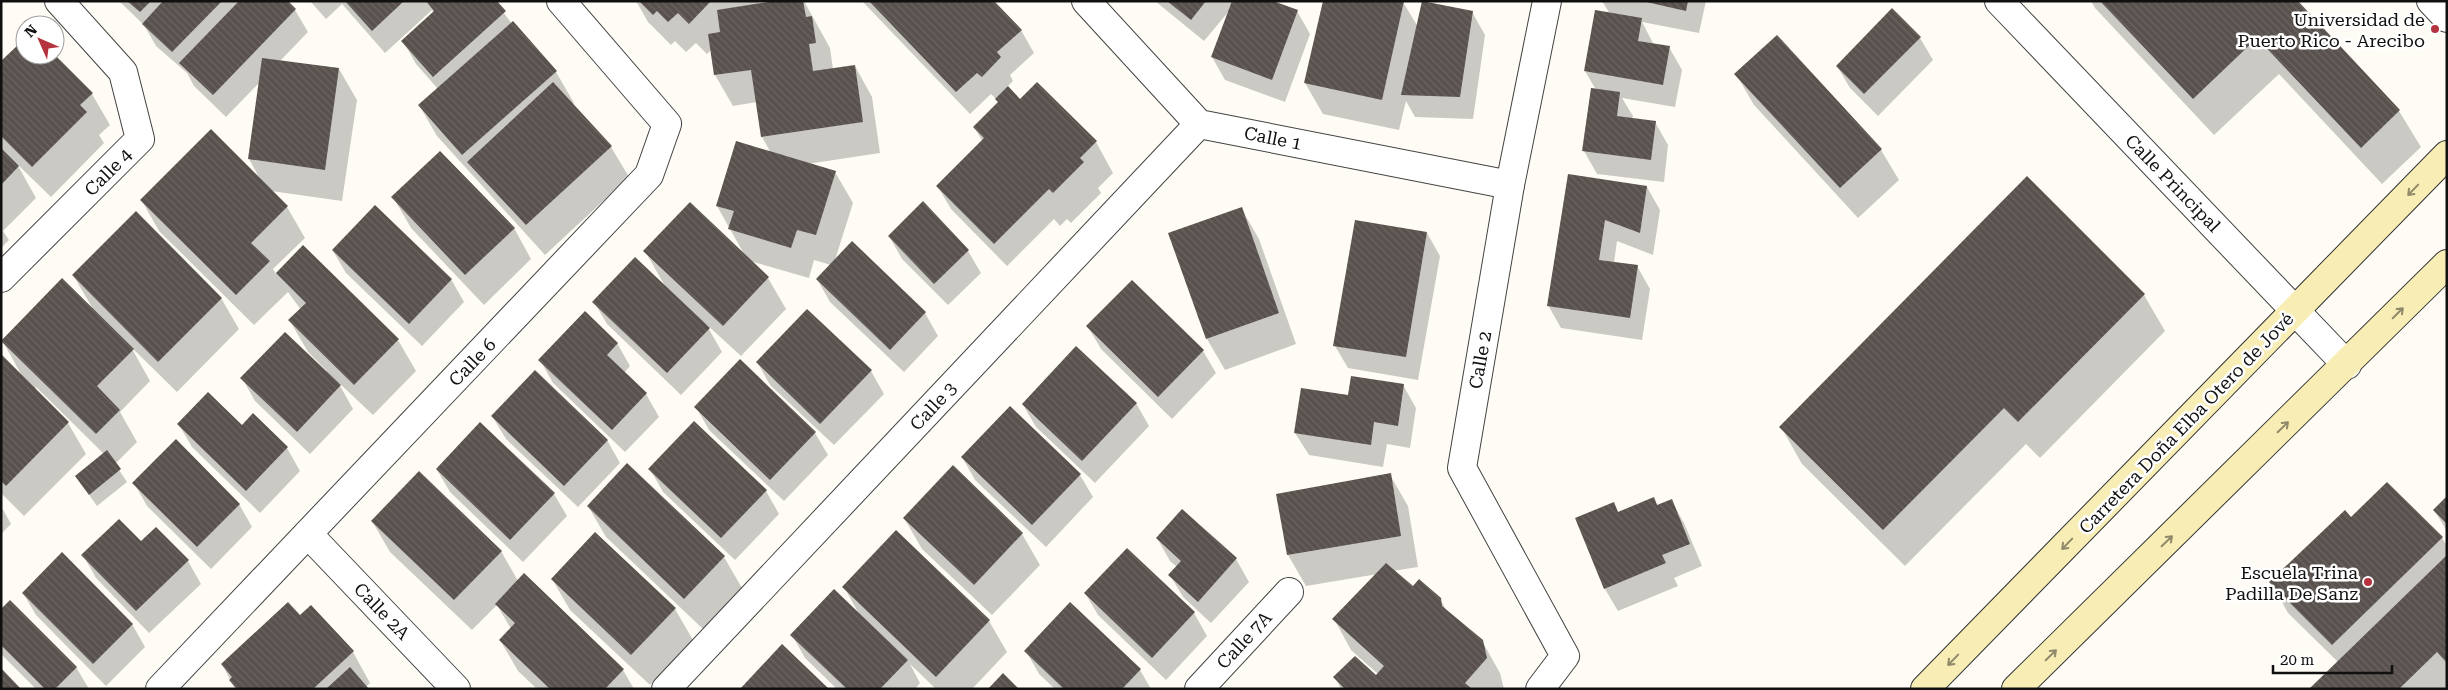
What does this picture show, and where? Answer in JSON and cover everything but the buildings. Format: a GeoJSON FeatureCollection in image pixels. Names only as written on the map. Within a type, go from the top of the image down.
{"type":"FeatureCollection","features":[{"type":"Feature","properties":{"kind":"street","name":"Calle 4"},"geometry":{"type":"LineString","coordinates":[[1,278],[140,139],[123,72],[59,1]]}},
{"type":"Feature","properties":{"kind":"street"},"geometry":{"type":"LineString","coordinates":[[1086,1],[1199,124]]}},
{"type":"Feature","properties":{"kind":"street","name":"Calle 2"},"geometry":{"type":"LineString","coordinates":[[1540,689],[1565,656],[1462,468],[1510,185],[1547,1]]}},
{"type":"Feature","properties":{"kind":"street","name":"Calle Principal"},"geometry":{"type":"LineString","coordinates":[[1999,1],[2347,364]]}},
{"type":"Feature","properties":{"kind":"street"},"geometry":{"type":"LineString","coordinates":[[2431,1],[2447,18]]}},
{"type":"Feature","properties":{"kind":"street","name":"Calle 6"},"geometry":{"type":"LineString","coordinates":[[160,689],[649,175],[667,124],[569,10]]}},
{"type":"Feature","properties":{"kind":"street","name":"Calle 1"},"geometry":{"type":"LineString","coordinates":[[1199,124],[1510,185]]}},
{"type":"Feature","properties":{"kind":"street","name":"Calle 3"},"geometry":{"type":"LineString","coordinates":[[666,689],[1199,124]]}},
{"type":"Feature","properties":{"kind":"street","name":"Carretera Doña Elba Otero de Jové"},"geometry":{"type":"LineString","coordinates":[[1925,689],[2447,155]]}},
{"type":"Feature","properties":{"kind":"street"},"geometry":{"type":"LineString","coordinates":[[2016,689],[2447,264]]}},
{"type":"Feature","properties":{"kind":"street","name":"Calle 2A"},"geometry":{"type":"LineString","coordinates":[[308,534],[456,689]]}},
{"type":"Feature","properties":{"kind":"street","name":"Calle 7A"},"geometry":{"type":"LineString","coordinates":[[1198,689],[1289,592]]}},
{"type":"Feature","properties":{"kind":"place","name":"Universidad de Puerto Rico - Arecibo"},"geometry":{"type":"Point","coordinates":[2435,29]}},
{"type":"Feature","properties":{"kind":"place","name":"Escuela Trina Padilla De Sanz"},"geometry":{"type":"Point","coordinates":[2368,582]}}]}
